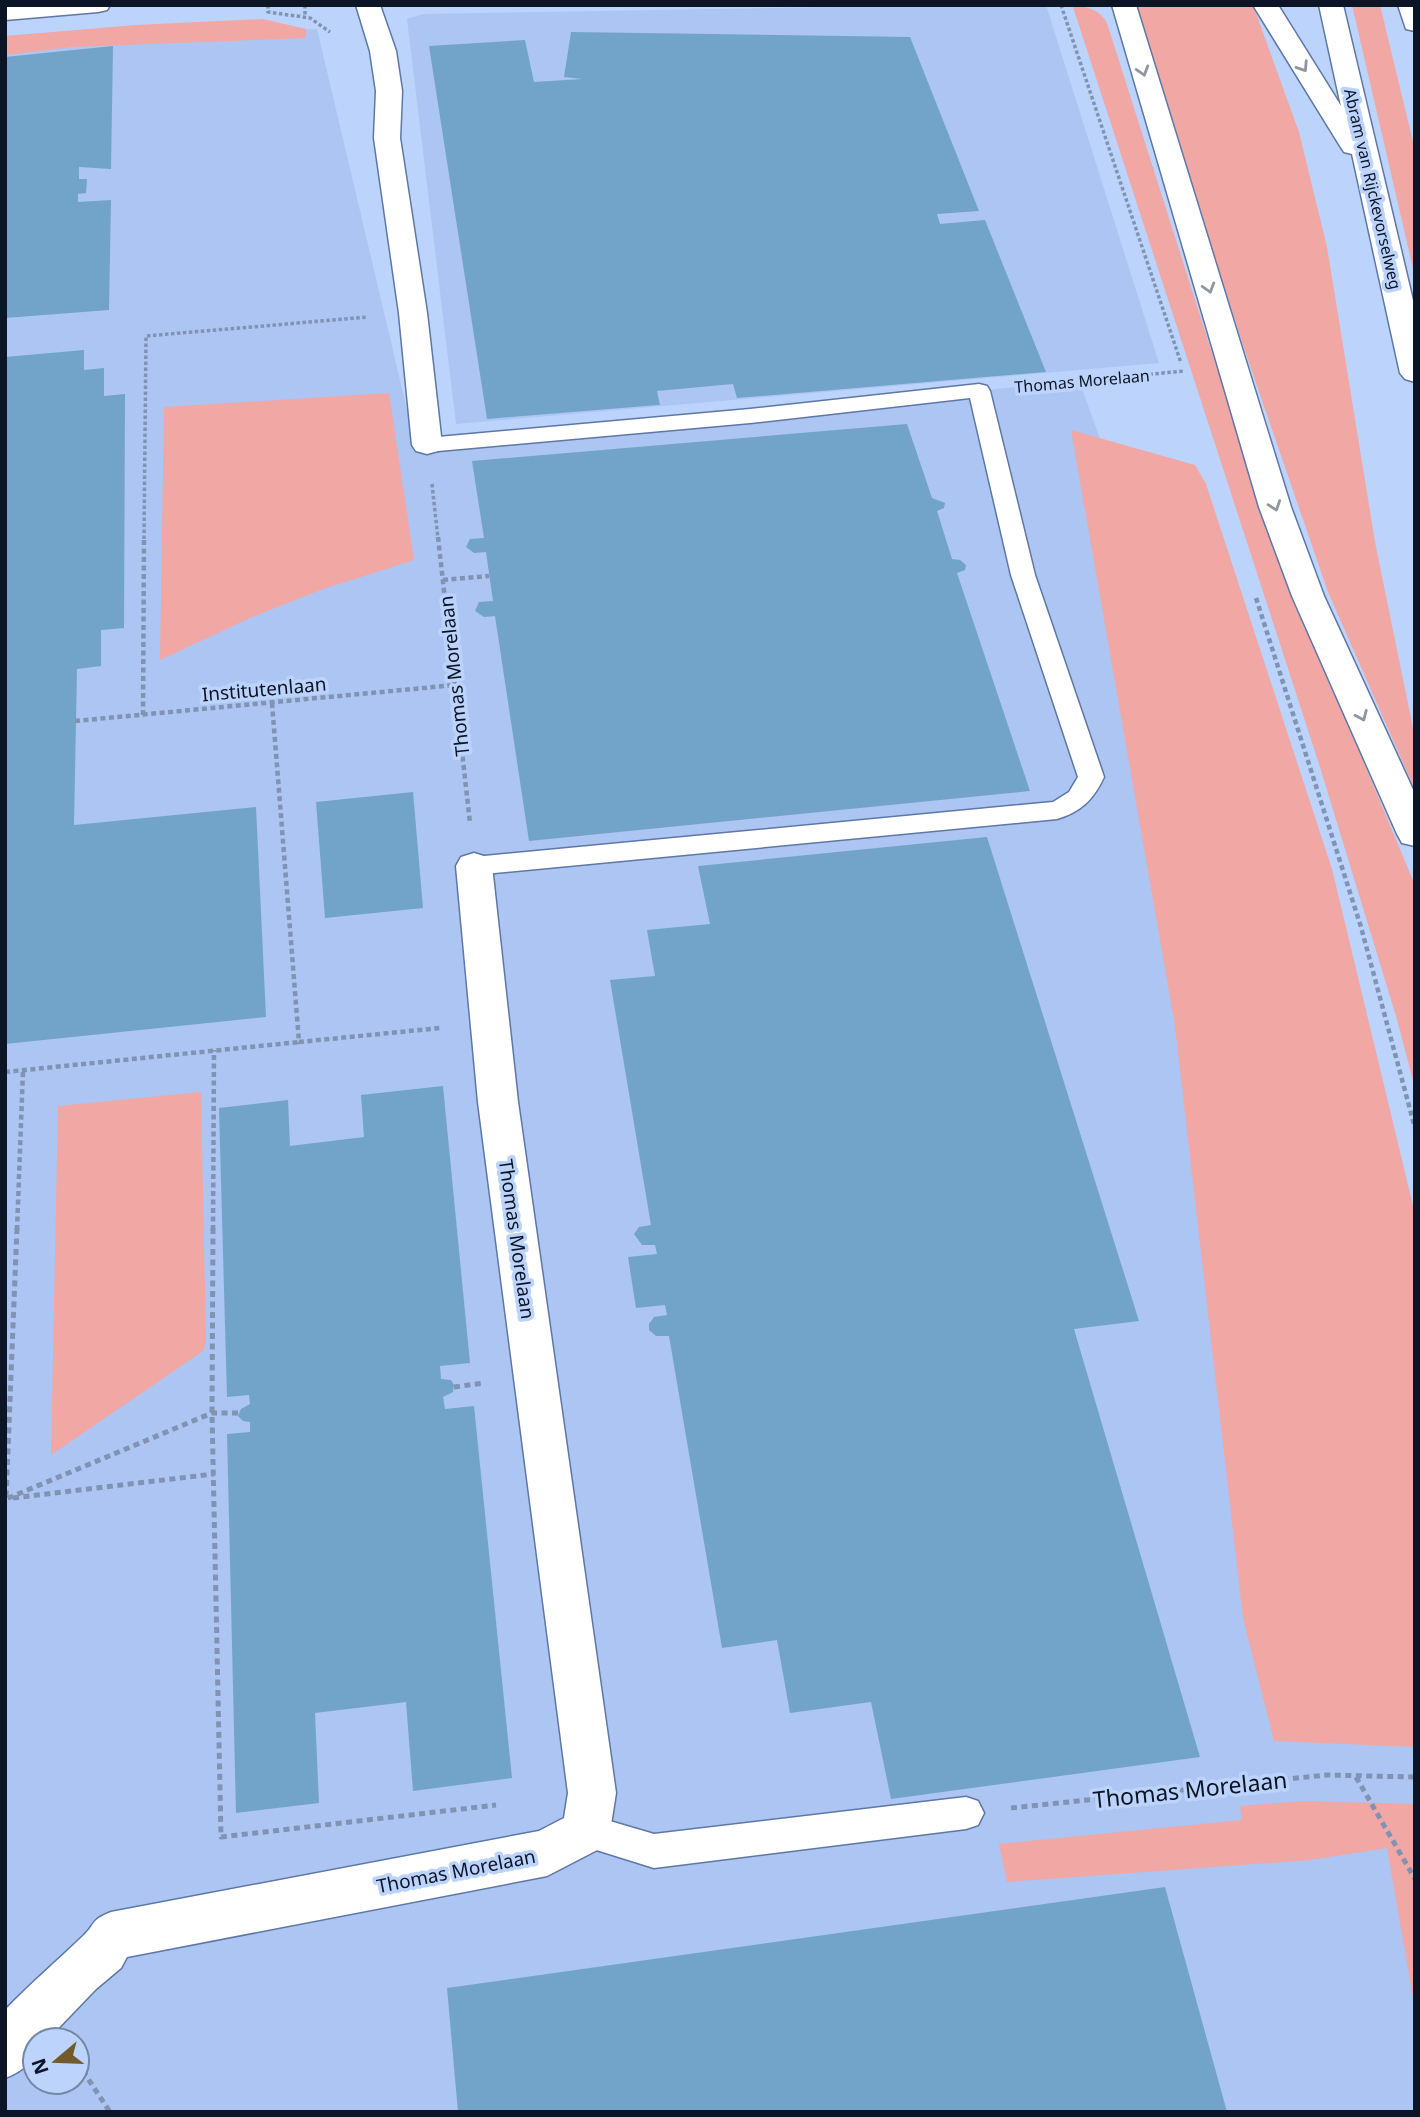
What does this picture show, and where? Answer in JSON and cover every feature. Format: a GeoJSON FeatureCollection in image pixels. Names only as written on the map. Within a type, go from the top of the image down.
{"type":"FeatureCollection","features":[{"type":"Feature","properties":{"kind":"main road"},"geometry":{"type":"LineString","coordinates":[[5,13],[98,5]]}},
{"type":"Feature","properties":{"kind":"main road"},"geometry":{"type":"LineString","coordinates":[[368,5],[383,51],[388,91],[387,138],[413,313],[427,445]]}},
{"type":"Feature","properties":{"kind":"main road"},"geometry":{"type":"LineString","coordinates":[[1124,5],[1275,507],[1308,596],[1415,834]]}},
{"type":"Feature","properties":{"kind":"main road"},"geometry":{"type":"LineString","coordinates":[[1265,5],[1369,170]]}},
{"type":"Feature","properties":{"kind":"main road","name":"Abram van Rijckevorselweg"},"geometry":{"type":"LineString","coordinates":[[1331,5],[1415,373]]}},
{"type":"Feature","properties":{"kind":"main road"},"geometry":{"type":"LineString","coordinates":[[1410,5],[1415,24]]}},
{"type":"Feature","properties":{"kind":"main road","name":"Thomas Morelaan"},"geometry":{"type":"LineString","coordinates":[[5,2053],[18,2033],[78,1972],[103,1951],[111,1936],[547,1853],[586,1831],[592,1793],[500,1115],[474,866]]}},
{"type":"Feature","properties":{"kind":"lane"},"geometry":{"type":"LineString","coordinates":[[427,445],[629,437],[979,391],[1023,575],[1091,777],[1085,791],[1072,804],[1057,810],[715,833],[474,866]]}},
{"type":"Feature","properties":{"kind":"lane"},"geometry":{"type":"LineString","coordinates":[[586,1831],[654,1851],[966,1813]]}},
{"type":"Feature","properties":{"kind":"path"},"geometry":{"type":"LineString","coordinates":[[268,5],[268,12],[305,15],[305,5]]}},
{"type":"Feature","properties":{"kind":"path"},"geometry":{"type":"LineString","coordinates":[[143,715],[146,336],[413,313]]}},
{"type":"Feature","properties":{"kind":"path","name":"Thomas Morelaan"},"geometry":{"type":"LineString","coordinates":[[979,391],[1184,372]]}},
{"type":"Feature","properties":{"kind":"path","name":"Thomas Morelaan"},"geometry":{"type":"LineString","coordinates":[[427,445],[474,866]]}},
{"type":"Feature","properties":{"kind":"path"},"geometry":{"type":"LineString","coordinates":[[443,580],[489,576]]}},
{"type":"Feature","properties":{"kind":"path","name":"Institutenlaan"},"geometry":{"type":"LineString","coordinates":[[75,721],[455,685]]}},
{"type":"Feature","properties":{"kind":"path"},"geometry":{"type":"LineString","coordinates":[[272,702],[299,1042]]}},
{"type":"Feature","properties":{"kind":"path"},"geometry":{"type":"LineString","coordinates":[[5,1072],[490,1023]]}},
{"type":"Feature","properties":{"kind":"path"},"geometry":{"type":"LineString","coordinates":[[214,1051],[212,1413],[221,1837],[509,1803]]}},
{"type":"Feature","properties":{"kind":"path"},"geometry":{"type":"LineString","coordinates":[[6,1499],[23,1070]]}},
{"type":"Feature","properties":{"kind":"path"},"geometry":{"type":"LineString","coordinates":[[6,1499],[212,1413],[239,1413]]}},
{"type":"Feature","properties":{"kind":"path"},"geometry":{"type":"LineString","coordinates":[[6,1499],[214,1474]]}},
{"type":"Feature","properties":{"kind":"path","name":"Thomas Morelaan"},"geometry":{"type":"LineString","coordinates":[[966,1813],[1326,1775],[1415,1777]]}},
{"type":"Feature","properties":{"kind":"path"},"geometry":{"type":"LineString","coordinates":[[1356,1776],[1415,1879]]}},
{"type":"Feature","properties":{"kind":"path"},"geometry":{"type":"LineString","coordinates":[[91,2083],[110,2112]]}},
{"type":"Feature","properties":{"kind":"shaded area"},"geometry":{"type":"Polygon","coordinates":[[[1046,5],[1159,363],[456,424],[407,19],[423,14],[1046,5]]]}},
{"type":"Feature","properties":{"kind":"shaded area"},"geometry":{"type":"Polygon","coordinates":[[[1075,5],[1094,10],[1107,23],[1252,479],[1295,598],[1415,885],[1415,1088],[1396,1016],[1319,764],[1073,7],[1075,5]]]}},
{"type":"Feature","properties":{"kind":"shaded area"},"geometry":{"type":"Polygon","coordinates":[[[1133,5],[1253,5],[1299,132],[1327,247],[1375,542],[1415,738],[1415,790],[1328,592],[1245,351],[1133,5]]]}},
{"type":"Feature","properties":{"kind":"shaded area"},"geometry":{"type":"Polygon","coordinates":[[[1352,5],[1380,5],[1415,150],[1415,277],[1352,5]]]}},
{"type":"Feature","properties":{"kind":"shaded area"},"geometry":{"type":"Polygon","coordinates":[[[263,19],[306,29],[306,38],[72,47],[5,55],[5,36],[136,25],[263,19]]]}},
{"type":"Feature","properties":{"kind":"shaded area"},"geometry":{"type":"Polygon","coordinates":[[[317,29],[417,452],[1079,380],[1215,761],[1415,1719],[1415,2112],[5,2112],[5,46],[77,38],[317,29]]]}},
{"type":"Feature","properties":{"kind":"shaded area"},"geometry":{"type":"Polygon","coordinates":[[[389,393],[414,560],[323,589],[252,617],[160,660],[164,407],[389,393]]]}},
{"type":"Feature","properties":{"kind":"shaded area"},"geometry":{"type":"Polygon","coordinates":[[[1071,430],[1195,465],[1206,484],[1332,869],[1415,1214],[1415,1747],[1274,1741],[1243,1618],[1175,1026],[1071,430]]]}},
{"type":"Feature","properties":{"kind":"shaded area"},"geometry":{"type":"Polygon","coordinates":[[[201,1092],[206,1341],[203,1351],[51,1455],[58,1106],[201,1092]]]}},
{"type":"Feature","properties":{"kind":"shaded area"},"geometry":{"type":"Polygon","coordinates":[[[1303,1801],[1415,1804],[1415,2009],[1387,1848],[1310,1860],[1007,1882],[999,1844],[1242,1820],[1240,1806],[1303,1801]]]}},
{"type":"Feature","properties":{"kind":"building"},"geometry":{"type":"Polygon","coordinates":[[[571,32],[910,37],[979,211],[937,214],[940,224],[985,220],[1046,372],[737,398],[733,384],[657,391],[660,405],[487,419],[429,46],[525,40],[534,82],[582,79],[564,77],[571,32]]]}},
{"type":"Feature","properties":{"kind":"building"},"geometry":{"type":"Polygon","coordinates":[[[113,46],[111,169],[79,167],[79,179],[87,179],[86,193],[78,194],[78,202],[111,200],[109,310],[5,318],[5,57],[113,46]]]}},
{"type":"Feature","properties":{"kind":"building"},"geometry":{"type":"Polygon","coordinates":[[[84,350],[84,370],[104,368],[104,396],[125,394],[124,628],[101,630],[101,666],[77,669],[74,825],[256,807],[266,1017],[5,1044],[5,357],[84,350]]]}},
{"type":"Feature","properties":{"kind":"building"},"geometry":{"type":"Polygon","coordinates":[[[907,424],[932,498],[945,503],[944,508],[937,511],[952,559],[960,560],[966,565],[965,570],[957,573],[1030,791],[529,841],[495,616],[484,617],[475,611],[479,602],[493,601],[486,552],[474,553],[466,547],[470,539],[484,538],[472,461],[907,424]]]}},
{"type":"Feature","properties":{"kind":"building"},"geometry":{"type":"Polygon","coordinates":[[[413,792],[423,908],[325,918],[316,802],[413,792]]]}},
{"type":"Feature","properties":{"kind":"building"},"geometry":{"type":"Polygon","coordinates":[[[987,837],[1139,1321],[1074,1329],[1200,1757],[891,1799],[871,1702],[790,1713],[777,1640],[722,1648],[669,1336],[656,1336],[649,1330],[649,1324],[654,1317],[667,1315],[665,1305],[636,1308],[628,1257],[657,1254],[655,1245],[642,1245],[634,1234],[639,1227],[651,1225],[610,980],[655,976],[647,930],[710,924],[698,866],[987,837]]]}},
{"type":"Feature","properties":{"kind":"building"},"geometry":{"type":"Polygon","coordinates":[[[443,1086],[470,1363],[440,1366],[441,1379],[451,1380],[454,1385],[453,1392],[443,1397],[445,1409],[474,1406],[512,1778],[413,1791],[406,1702],[315,1713],[319,1803],[236,1813],[227,1434],[250,1432],[250,1422],[243,1421],[238,1416],[241,1409],[250,1404],[249,1395],[227,1397],[219,1108],[288,1100],[290,1146],[364,1137],[361,1095],[443,1086]]]}},
{"type":"Feature","properties":{"kind":"building"},"geometry":{"type":"Polygon","coordinates":[[[1165,1887],[1227,2112],[458,2112],[447,1988],[1165,1887]]]}}]}
